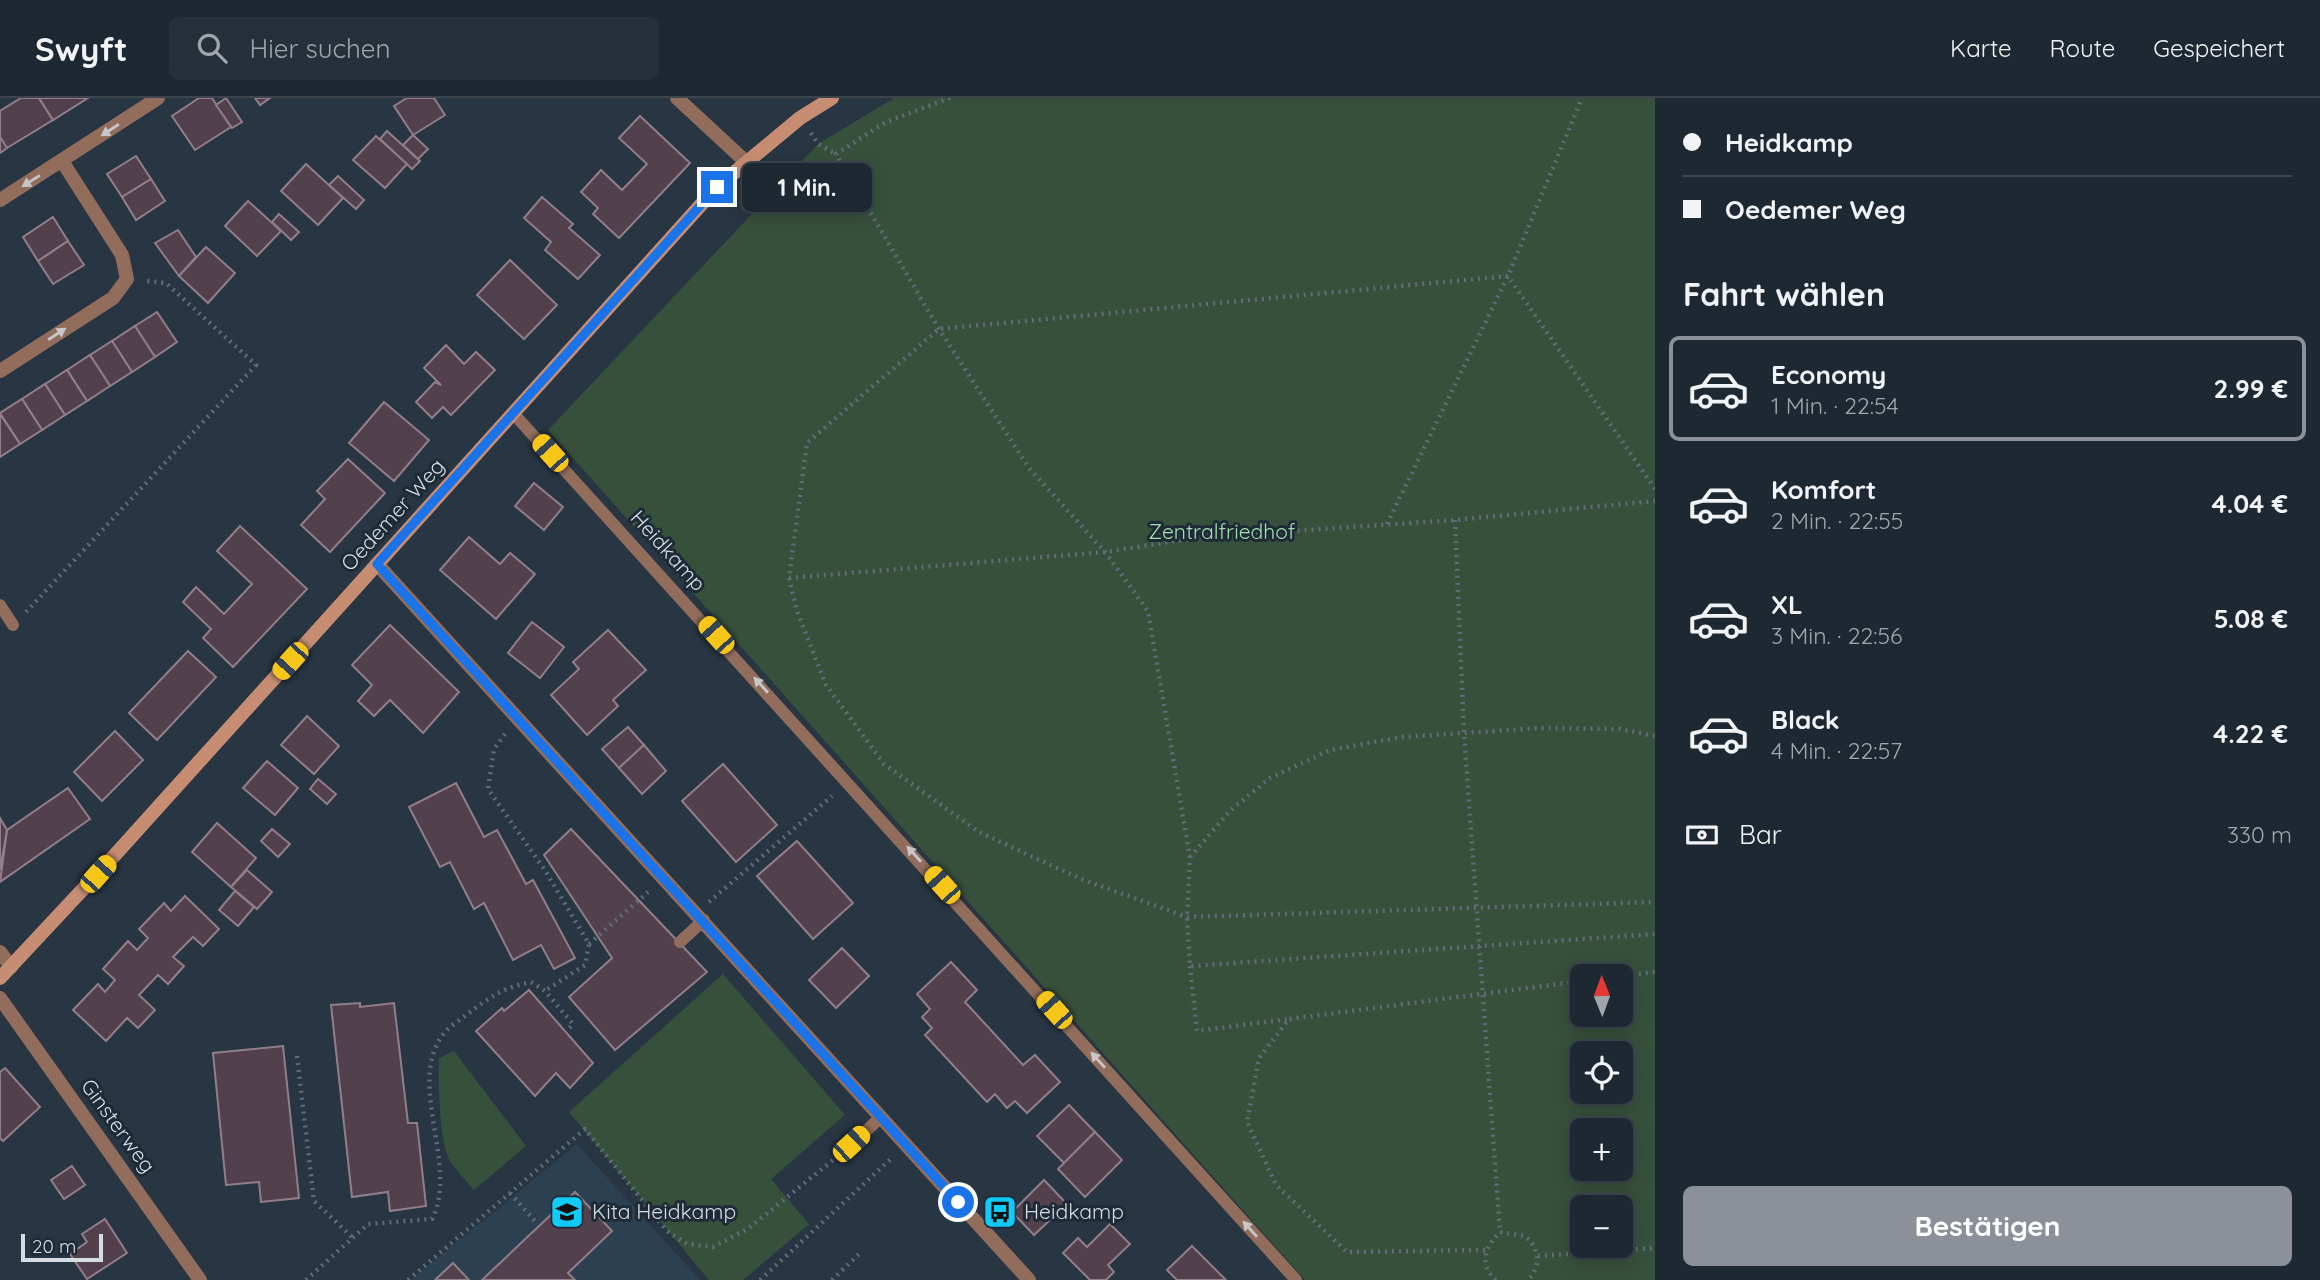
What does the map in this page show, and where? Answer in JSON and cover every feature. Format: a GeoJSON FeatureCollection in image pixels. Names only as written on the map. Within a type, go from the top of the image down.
{"type":"FeatureCollection","features":[{"type":"Feature","properties":{"kind":"street"},"geometry":{"type":"LineString","coordinates":[[0,200],[158,98]]}},
{"type":"Feature","properties":{"kind":"street"},"geometry":{"type":"LineString","coordinates":[[677,98],[745,162]]}},
{"type":"Feature","properties":{"kind":"street","name":"Oedemer Weg"},"geometry":{"type":"LineString","coordinates":[[0,978],[717,187],[800,118],[832,98]]}},
{"type":"Feature","properties":{"kind":"street"},"geometry":{"type":"LineString","coordinates":[[0,371],[113,298],[127,279],[122,256],[62,161]]}},
{"type":"Feature","properties":{"kind":"street"},"geometry":{"type":"LineString","coordinates":[[377,564],[665,877],[1029,1280]]}},
{"type":"Feature","properties":{"kind":"street"},"geometry":{"type":"LineString","coordinates":[[0,952],[11,967]]}},
{"type":"Feature","properties":{"kind":"street","name":"Ginsterweg"},"geometry":{"type":"LineString","coordinates":[[0,998],[200,1280]]}},
{"type":"Feature","properties":{"kind":"lane","name":"Heidkamp"},"geometry":{"type":"LineString","coordinates":[[513,413],[1296,1280]]}},
{"type":"Feature","properties":{"kind":"lane"},"geometry":{"type":"LineString","coordinates":[[0,604],[13,625]]}},
{"type":"Feature","properties":{"kind":"lane"},"geometry":{"type":"LineString","coordinates":[[680,942],[700,916]]}},
{"type":"Feature","properties":{"kind":"lane"},"geometry":{"type":"LineString","coordinates":[[851,1144],[881,1117]]}},
{"type":"Feature","properties":{"kind":"path"},"geometry":{"type":"LineString","coordinates":[[836,154],[886,122],[950,98]]}},
{"type":"Feature","properties":{"kind":"path"},"geometry":{"type":"LineString","coordinates":[[1387,524],[1508,276],[1582,98]]}},
{"type":"Feature","properties":{"kind":"path"},"geometry":{"type":"LineString","coordinates":[[800,118],[818,144],[836,154],[939,329],[1029,468],[1105,552],[1147,611],[1189,858],[1187,917],[1197,1031],[1570,983]]}},
{"type":"Feature","properties":{"kind":"path"},"geometry":{"type":"LineString","coordinates":[[1508,276],[939,329],[807,443],[789,578],[797,611],[826,685],[884,764],[979,832],[1081,879],[1187,917],[1655,902]]}},
{"type":"Feature","properties":{"kind":"path"},"geometry":{"type":"LineString","coordinates":[[1508,276],[1655,489]]}},
{"type":"Feature","properties":{"kind":"path"},"geometry":{"type":"LineString","coordinates":[[13,625],[256,365],[166,283],[127,279]]}},
{"type":"Feature","properties":{"kind":"path"},"geometry":{"type":"LineString","coordinates":[[789,578],[1105,552],[1202,537],[1455,520],[1655,501]]}},
{"type":"Feature","properties":{"kind":"path"},"geometry":{"type":"LineString","coordinates":[[1455,520],[1464,733],[1500,1232],[1485,1250],[1485,1263],[1496,1280]]}},
{"type":"Feature","properties":{"kind":"path"},"geometry":{"type":"LineString","coordinates":[[518,717],[494,749],[488,789],[546,872],[589,944]]}},
{"type":"Feature","properties":{"kind":"path"},"geometry":{"type":"LineString","coordinates":[[1189,858],[1230,811],[1270,778],[1330,750],[1402,737],[1541,728],[1620,729],[1655,736]]}},
{"type":"Feature","properties":{"kind":"path"},"geometry":{"type":"LineString","coordinates":[[700,916],[849,782]]}},
{"type":"Feature","properties":{"kind":"path"},"geometry":{"type":"LineString","coordinates":[[545,991],[585,965],[589,944],[665,877]]}},
{"type":"Feature","properties":{"kind":"path"},"geometry":{"type":"LineString","coordinates":[[1190,966],[1655,934]]}},
{"type":"Feature","properties":{"kind":"path"},"geometry":{"type":"LineString","coordinates":[[1633,974],[1655,972]]}},
{"type":"Feature","properties":{"kind":"path"},"geometry":{"type":"LineString","coordinates":[[306,1280],[368,1224],[432,1219],[439,1207],[436,1127],[429,1082],[433,1053],[445,1032],[502,988],[531,982],[545,991],[573,1024],[566,1032]]}},
{"type":"Feature","properties":{"kind":"path"},"geometry":{"type":"LineString","coordinates":[[1289,1019],[1259,1058],[1247,1122],[1276,1185],[1348,1252],[1485,1250]]}},
{"type":"Feature","properties":{"kind":"path"},"geometry":{"type":"LineString","coordinates":[[297,1056],[314,1201],[353,1238]]}},
{"type":"Feature","properties":{"kind":"path"},"geometry":{"type":"LineString","coordinates":[[408,1280],[585,1129],[667,1231],[687,1244],[713,1247],[734,1238],[767,1215],[851,1144]]}},
{"type":"Feature","properties":{"kind":"path"},"geometry":{"type":"LineString","coordinates":[[760,1280],[906,1145]]}},
{"type":"Feature","properties":{"kind":"path"},"geometry":{"type":"LineString","coordinates":[[510,1193],[535,1221]]}},
{"type":"Feature","properties":{"kind":"path"},"geometry":{"type":"LineString","coordinates":[[1500,1232],[1525,1236],[1538,1256],[1537,1265],[1528,1280]]}},
{"type":"Feature","properties":{"kind":"path"},"geometry":{"type":"LineString","coordinates":[[1538,1256],[1655,1248]]}},
{"type":"Feature","properties":{"kind":"path"},"geometry":{"type":"LineString","coordinates":[[832,1280],[859,1254]]}},
{"type":"Feature","properties":{"kind":"shaded area","name":"Kita Heidkamp"},"geometry":{"type":"Polygon","coordinates":[[[577,1144],[700,1280],[411,1280],[577,1144]]]}},
{"type":"Feature","properties":{"kind":"green space","name":"Zentralfriedhof"},"geometry":{"type":"Polygon","coordinates":[[[894,98],[1655,98],[1655,1280],[1305,1280],[548,430],[818,144],[894,98]]]}},
{"type":"Feature","properties":{"kind":"green space"},"geometry":{"type":"Polygon","coordinates":[[[723,974],[845,1115],[771,1179],[809,1224],[743,1280],[709,1280],[569,1112],[723,974]]]}},
{"type":"Feature","properties":{"kind":"green space"},"geometry":{"type":"Polygon","coordinates":[[[454,1051],[526,1146],[474,1190],[450,1161],[441,1126],[439,1058],[454,1051]]]}},
{"type":"Feature","properties":{"kind":"building"},"geometry":{"type":"Polygon","coordinates":[[[21,98],[39,98],[53,120],[7,148],[0,137],[0,111],[21,98]]]}},
{"type":"Feature","properties":{"kind":"building"},"geometry":{"type":"Polygon","coordinates":[[[39,98],[88,98],[53,120],[39,98]]]}},
{"type":"Feature","properties":{"kind":"building"},"geometry":{"type":"Polygon","coordinates":[[[199,98],[212,98],[231,127],[195,150],[172,116],[199,98]]]}},
{"type":"Feature","properties":{"kind":"building"},"geometry":{"type":"Polygon","coordinates":[[[226,98],[242,122],[232,128],[216,105],[226,98]]]}},
{"type":"Feature","properties":{"kind":"building"},"geometry":{"type":"Polygon","coordinates":[[[255,98],[270,98],[260,105],[255,98]]]}},
{"type":"Feature","properties":{"kind":"building"},"geometry":{"type":"Polygon","coordinates":[[[407,98],[434,98],[445,115],[413,135],[394,106],[407,98]]]}},
{"type":"Feature","properties":{"kind":"building"},"geometry":{"type":"Polygon","coordinates":[[[640,116],[690,163],[619,238],[593,214],[598,208],[581,192],[601,170],[622,190],[647,164],[619,138],[640,116]]]}},
{"type":"Feature","properties":{"kind":"building"},"geometry":{"type":"Polygon","coordinates":[[[387,131],[420,161],[412,169],[380,139],[387,131]]]}},
{"type":"Feature","properties":{"kind":"building"},"geometry":{"type":"Polygon","coordinates":[[[413,135],[428,149],[418,159],[403,145],[413,135]]]}},
{"type":"Feature","properties":{"kind":"building"},"geometry":{"type":"Polygon","coordinates":[[[376,136],[407,164],[385,188],[353,160],[376,136]]]}},
{"type":"Feature","properties":{"kind":"building"},"geometry":{"type":"Polygon","coordinates":[[[0,137],[7,148],[0,153],[0,137]]]}},
{"type":"Feature","properties":{"kind":"building"},"geometry":{"type":"Polygon","coordinates":[[[136,156],[151,179],[122,197],[107,174],[136,156]]]}},
{"type":"Feature","properties":{"kind":"building"},"geometry":{"type":"Polygon","coordinates":[[[306,164],[343,198],[318,225],[281,191],[306,164]]]}},
{"type":"Feature","properties":{"kind":"building"},"geometry":{"type":"Polygon","coordinates":[[[338,176],[364,200],[356,209],[329,185],[338,176]]]}},
{"type":"Feature","properties":{"kind":"building"},"geometry":{"type":"Polygon","coordinates":[[[151,179],[165,201],[136,220],[122,197],[151,179]]]}},
{"type":"Feature","properties":{"kind":"building"},"geometry":{"type":"Polygon","coordinates":[[[542,197],[573,224],[569,228],[600,255],[578,279],[545,250],[551,242],[524,218],[542,197]]]}},
{"type":"Feature","properties":{"kind":"building"},"geometry":{"type":"Polygon","coordinates":[[[248,201],[281,231],[257,256],[225,226],[248,201]]]}},
{"type":"Feature","properties":{"kind":"building"},"geometry":{"type":"Polygon","coordinates":[[[279,214],[299,232],[291,240],[272,222],[279,214]]]}},
{"type":"Feature","properties":{"kind":"building"},"geometry":{"type":"Polygon","coordinates":[[[53,217],[68,241],[38,261],[23,237],[53,217]]]}},
{"type":"Feature","properties":{"kind":"building"},"geometry":{"type":"Polygon","coordinates":[[[178,230],[196,257],[179,276],[155,243],[178,230]]]}},
{"type":"Feature","properties":{"kind":"building"},"geometry":{"type":"Polygon","coordinates":[[[68,241],[84,265],[53,284],[38,261],[68,241]]]}},
{"type":"Feature","properties":{"kind":"building"},"geometry":{"type":"Polygon","coordinates":[[[206,247],[235,273],[208,303],[179,276],[206,247]]]}},
{"type":"Feature","properties":{"kind":"building"},"geometry":{"type":"Polygon","coordinates":[[[510,260],[557,305],[524,339],[477,295],[510,260]]]}},
{"type":"Feature","properties":{"kind":"building"},"geometry":{"type":"Polygon","coordinates":[[[157,312],[177,342],[155,357],[135,326],[157,312]]]}},
{"type":"Feature","properties":{"kind":"building"},"geometry":{"type":"Polygon","coordinates":[[[135,326],[155,357],[132,372],[112,341],[135,326]]]}},
{"type":"Feature","properties":{"kind":"building"},"geometry":{"type":"Polygon","coordinates":[[[112,341],[132,372],[110,386],[90,355],[112,341]]]}},
{"type":"Feature","properties":{"kind":"building"},"geometry":{"type":"Polygon","coordinates":[[[446,345],[464,364],[476,352],[495,370],[451,415],[443,407],[432,418],[416,402],[435,382],[441,385],[424,368],[446,345]]]}},
{"type":"Feature","properties":{"kind":"building"},"geometry":{"type":"Polygon","coordinates":[[[90,355],[110,386],[87,401],[67,370],[90,355]]]}},
{"type":"Feature","properties":{"kind":"building"},"geometry":{"type":"Polygon","coordinates":[[[67,370],[87,401],[65,415],[45,384],[67,370]]]}},
{"type":"Feature","properties":{"kind":"building"},"geometry":{"type":"Polygon","coordinates":[[[45,384],[65,415],[42,430],[22,399],[45,384]]]}},
{"type":"Feature","properties":{"kind":"building"},"geometry":{"type":"Polygon","coordinates":[[[22,399],[42,430],[20,444],[0,413],[22,399]]]}},
{"type":"Feature","properties":{"kind":"building"},"geometry":{"type":"Polygon","coordinates":[[[384,402],[429,440],[394,481],[349,443],[384,402]]]}},
{"type":"Feature","properties":{"kind":"building"},"geometry":{"type":"Polygon","coordinates":[[[0,414],[20,444],[0,457],[0,414]]]}},
{"type":"Feature","properties":{"kind":"building"},"geometry":{"type":"Polygon","coordinates":[[[348,459],[385,493],[330,552],[301,525],[325,499],[317,491],[348,459]]]}},
{"type":"Feature","properties":{"kind":"building"},"geometry":{"type":"Polygon","coordinates":[[[534,483],[563,507],[544,530],[515,506],[534,483]]]}},
{"type":"Feature","properties":{"kind":"building"},"geometry":{"type":"Polygon","coordinates":[[[240,526],[307,589],[233,667],[203,638],[211,629],[183,602],[196,587],[224,614],[252,584],[217,551],[240,526]]]}},
{"type":"Feature","properties":{"kind":"building"},"geometry":{"type":"Polygon","coordinates":[[[469,537],[500,564],[510,553],[535,574],[496,619],[440,570],[469,537]]]}},
{"type":"Feature","properties":{"kind":"building"},"geometry":{"type":"Polygon","coordinates":[[[532,622],[564,647],[540,678],[508,653],[532,622]]]}},
{"type":"Feature","properties":{"kind":"building"},"geometry":{"type":"Polygon","coordinates":[[[390,625],[459,692],[423,733],[390,700],[374,716],[358,701],[372,685],[352,665],[390,625]]]}},
{"type":"Feature","properties":{"kind":"building"},"geometry":{"type":"Polygon","coordinates":[[[608,630],[646,670],[613,700],[618,706],[587,735],[551,695],[579,669],[573,662],[608,630]]]}},
{"type":"Feature","properties":{"kind":"building"},"geometry":{"type":"Polygon","coordinates":[[[188,651],[216,677],[157,740],[129,713],[188,651]]]}},
{"type":"Feature","properties":{"kind":"building"},"geometry":{"type":"Polygon","coordinates":[[[307,716],[339,746],[314,774],[281,745],[307,716]]]}},
{"type":"Feature","properties":{"kind":"building"},"geometry":{"type":"Polygon","coordinates":[[[628,727],[644,745],[619,768],[602,749],[628,727]]]}},
{"type":"Feature","properties":{"kind":"building"},"geometry":{"type":"Polygon","coordinates":[[[115,731],[143,760],[102,801],[74,772],[115,731]]]}},
{"type":"Feature","properties":{"kind":"building"},"geometry":{"type":"Polygon","coordinates":[[[644,745],[666,771],[642,794],[619,768],[644,745]]]}},
{"type":"Feature","properties":{"kind":"building"},"geometry":{"type":"Polygon","coordinates":[[[267,761],[298,788],[275,815],[243,788],[267,761]]]}},
{"type":"Feature","properties":{"kind":"building"},"geometry":{"type":"Polygon","coordinates":[[[723,764],[777,825],[736,862],[682,801],[723,764]]]}},
{"type":"Feature","properties":{"kind":"building"},"geometry":{"type":"Polygon","coordinates":[[[318,779],[336,794],[327,804],[310,789],[318,779]]]}},
{"type":"Feature","properties":{"kind":"building"},"geometry":{"type":"Polygon","coordinates":[[[456,783],[484,837],[497,830],[526,884],[533,880],[575,958],[554,969],[541,945],[513,960],[484,903],[474,909],[450,862],[440,867],[409,807],[456,783]]]}},
{"type":"Feature","properties":{"kind":"building"},"geometry":{"type":"Polygon","coordinates":[[[68,788],[90,819],[0,882],[7,830],[68,788]]]}},
{"type":"Feature","properties":{"kind":"building"},"geometry":{"type":"Polygon","coordinates":[[[0,818],[7,830],[0,870],[0,818]]]}},
{"type":"Feature","properties":{"kind":"building"},"geometry":{"type":"Polygon","coordinates":[[[217,823],[256,858],[231,887],[192,852],[217,823]]]}},
{"type":"Feature","properties":{"kind":"building"},"geometry":{"type":"Polygon","coordinates":[[[272,829],[290,844],[278,857],[261,841],[272,829]]]}},
{"type":"Feature","properties":{"kind":"building"},"geometry":{"type":"Polygon","coordinates":[[[571,829],[707,972],[615,1050],[569,997],[612,958],[544,855],[571,829]]]}},
{"type":"Feature","properties":{"kind":"building"},"geometry":{"type":"Polygon","coordinates":[[[797,841],[853,903],[813,939],[757,876],[797,841]]]}},
{"type":"Feature","properties":{"kind":"building"},"geometry":{"type":"Polygon","coordinates":[[[247,870],[272,892],[257,909],[231,887],[247,870]]]}},
{"type":"Feature","properties":{"kind":"building"},"geometry":{"type":"Polygon","coordinates":[[[235,891],[254,907],[238,926],[219,910],[235,891]]]}},
{"type":"Feature","properties":{"kind":"building"},"geometry":{"type":"Polygon","coordinates":[[[185,896],[219,929],[203,946],[193,937],[173,957],[184,966],[168,984],[158,975],[139,995],[155,1010],[138,1028],[127,1018],[106,1041],[73,1010],[98,984],[105,992],[115,980],[103,969],[128,941],[137,950],[148,938],[139,929],[164,903],[171,911],[185,896]]]}},
{"type":"Feature","properties":{"kind":"building"},"geometry":{"type":"Polygon","coordinates":[[[842,948],[869,976],[836,1008],[809,980],[842,948]]]}},
{"type":"Feature","properties":{"kind":"building"},"geometry":{"type":"Polygon","coordinates":[[[951,962],[977,990],[965,1002],[1023,1065],[1035,1055],[1060,1082],[1027,1113],[1015,1101],[1007,1108],[995,1094],[987,1102],[925,1035],[932,1028],[922,1017],[930,1009],[917,994],[951,962]]]}},
{"type":"Feature","properties":{"kind":"building"},"geometry":{"type":"Polygon","coordinates":[[[529,990],[593,1063],[570,1088],[556,1073],[535,1096],[476,1031],[502,1008],[504,1011],[529,990]]]}},
{"type":"Feature","properties":{"kind":"building"},"geometry":{"type":"Polygon","coordinates":[[[360,1003],[360,1007],[394,1003],[408,1123],[417,1123],[426,1206],[390,1211],[388,1192],[352,1197],[331,1005],[360,1003]]]}},
{"type":"Feature","properties":{"kind":"building"},"geometry":{"type":"Polygon","coordinates":[[[283,1046],[299,1198],[261,1202],[259,1182],[226,1185],[213,1053],[283,1046]]]}},
{"type":"Feature","properties":{"kind":"building"},"geometry":{"type":"Polygon","coordinates":[[[5,1068],[40,1107],[3,1141],[0,1138],[0,1072],[5,1068]]]}},
{"type":"Feature","properties":{"kind":"building"},"geometry":{"type":"Polygon","coordinates":[[[1069,1105],[1095,1132],[1064,1163],[1037,1136],[1069,1105]]]}},
{"type":"Feature","properties":{"kind":"building"},"geometry":{"type":"Polygon","coordinates":[[[1095,1132],[1122,1160],[1085,1197],[1058,1169],[1095,1132]]]}},
{"type":"Feature","properties":{"kind":"building"},"geometry":{"type":"Polygon","coordinates":[[[72,1166],[85,1185],[64,1199],[51,1180],[72,1166]]]}},
{"type":"Feature","properties":{"kind":"building"},"geometry":{"type":"Polygon","coordinates":[[[1044,1180],[1067,1204],[1034,1235],[1012,1212],[1044,1180]]]}},
{"type":"Feature","properties":{"kind":"building"},"geometry":{"type":"Polygon","coordinates":[[[575,1192],[612,1231],[568,1273],[575,1280],[482,1280],[575,1192]]]}},
{"type":"Feature","properties":{"kind":"building"},"geometry":{"type":"Polygon","coordinates":[[[105,1219],[127,1253],[87,1279],[70,1254],[87,1242],[82,1234],[105,1219]]]}},
{"type":"Feature","properties":{"kind":"building"},"geometry":{"type":"Polygon","coordinates":[[[1110,1224],[1130,1244],[1108,1265],[1114,1272],[1106,1280],[1090,1280],[1063,1253],[1078,1238],[1087,1247],[1110,1224]]]}},
{"type":"Feature","properties":{"kind":"building"},"geometry":{"type":"Polygon","coordinates":[[[1192,1246],[1226,1280],[1177,1280],[1167,1270],[1192,1246]]]}},
{"type":"Feature","properties":{"kind":"building"},"geometry":{"type":"Polygon","coordinates":[[[453,1263],[469,1280],[435,1280],[453,1263]]]}},
{"type":"Feature","properties":{"kind":"place","name":"Kita Heidkamp"},"geometry":{"type":"Point","coordinates":[567,1212]}},
{"type":"Feature","properties":{"kind":"place","name":"Heidkamp"},"geometry":{"type":"Point","coordinates":[1000,1212]}},
{"type":"Feature","properties":{"kind":"route"},"geometry":{"type":"LineString","coordinates":[[717,187],[377,564],[958,1202]]}}]}
